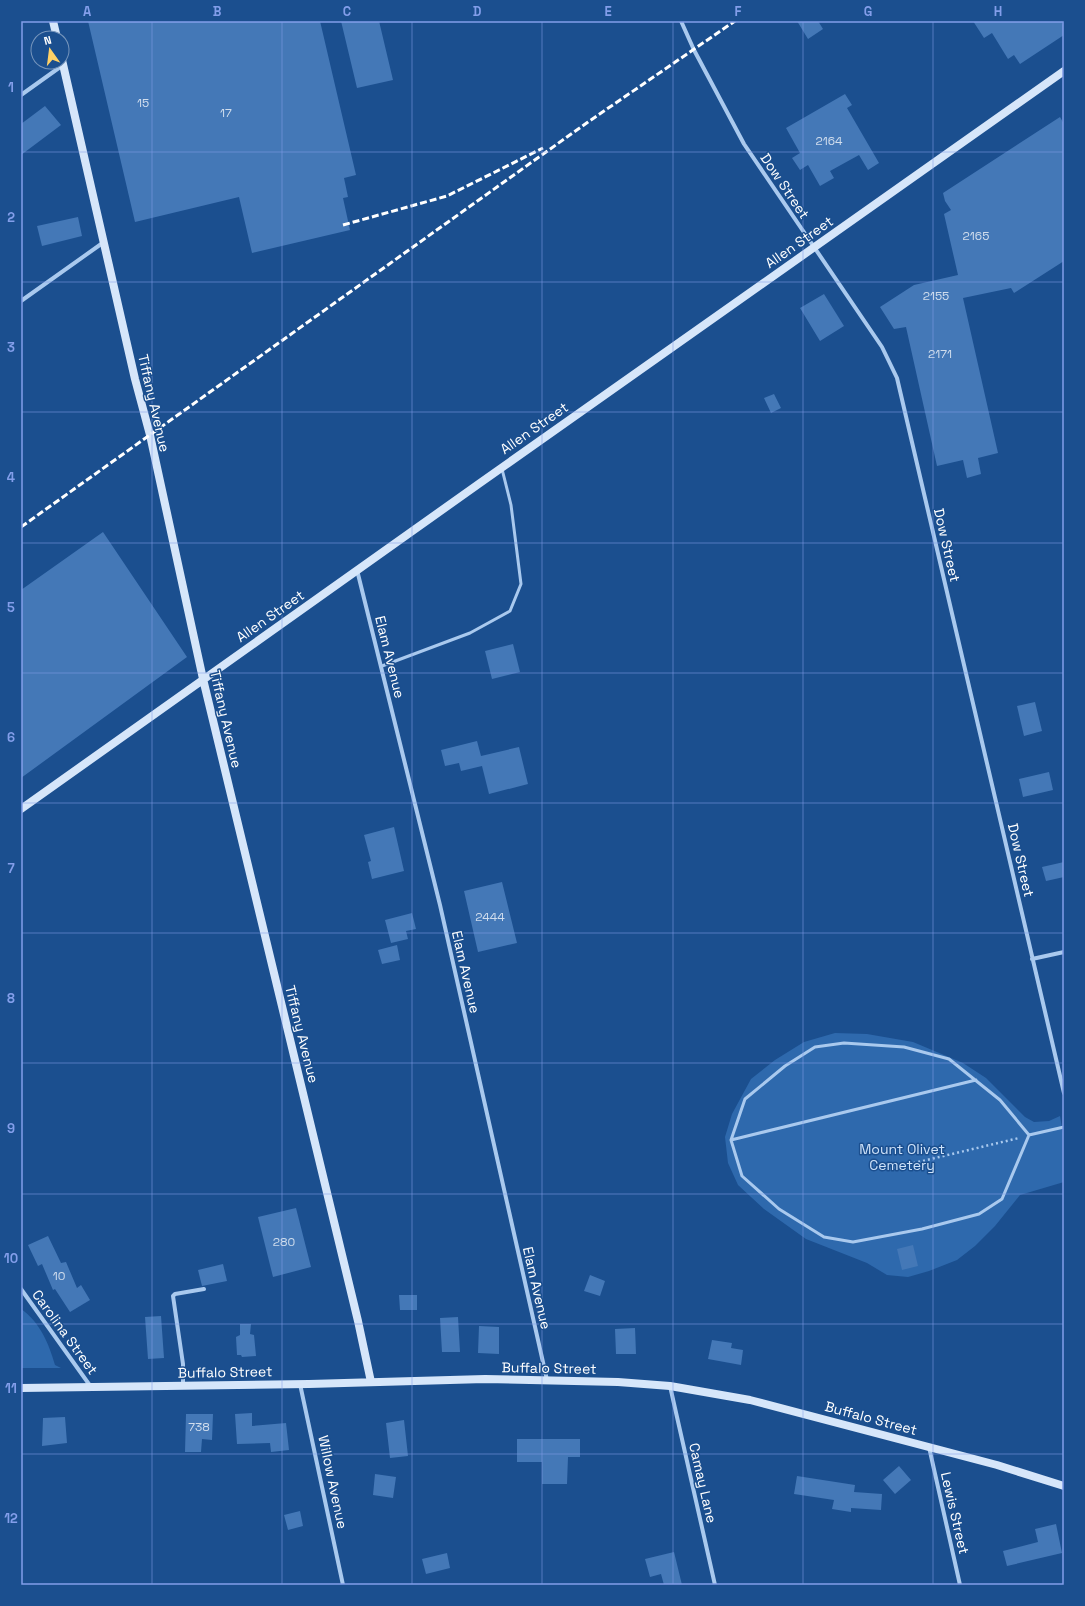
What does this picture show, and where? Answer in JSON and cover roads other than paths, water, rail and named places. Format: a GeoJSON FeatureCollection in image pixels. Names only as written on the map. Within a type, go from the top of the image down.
{"type":"FeatureCollection","features":[{"type":"Feature","properties":{"kind":"street","name":"Dow Street"},"geometry":{"type":"LineString","coordinates":[[681,21],[694,50],[744,144],[882,347],[896,378],[1064,1093]]}},
{"type":"Feature","properties":{"kind":"street"},"geometry":{"type":"LineString","coordinates":[[21,95],[54,70]]}},
{"type":"Feature","properties":{"kind":"street","name":"Tiffany Avenue"},"geometry":{"type":"LineString","coordinates":[[65,70],[150,435],[203,679],[371,1382]]}},
{"type":"Feature","properties":{"kind":"street","name":"Allen Street"},"geometry":{"type":"LineString","coordinates":[[21,809],[502,467],[1064,71]]}},
{"type":"Feature","properties":{"kind":"street"},"geometry":{"type":"LineString","coordinates":[[21,301],[104,242]]}},
{"type":"Feature","properties":{"kind":"street","name":"Elam Avenue"},"geometry":{"type":"LineString","coordinates":[[357,570],[382,666],[440,906],[547,1381]]}},
{"type":"Feature","properties":{"kind":"street"},"geometry":{"type":"LineString","coordinates":[[1032,959],[1064,952]]}},
{"type":"Feature","properties":{"kind":"street","name":"Carolina Street"},"geometry":{"type":"LineString","coordinates":[[21,1289],[91,1387]]}},
{"type":"Feature","properties":{"kind":"street"},"geometry":{"type":"LineString","coordinates":[[183,1386],[183,1364],[173,1296],[175,1294],[204,1289]]}},
{"type":"Feature","properties":{"kind":"street","name":"Buffalo Street"},"geometry":{"type":"LineString","coordinates":[[21,1388],[300,1384],[485,1379],[618,1382],[670,1386],[750,1400],[929,1446],[1064,1486]]}},
{"type":"Feature","properties":{"kind":"street","name":"Willow Avenue"},"geometry":{"type":"LineString","coordinates":[[300,1384],[343,1585]]}},
{"type":"Feature","properties":{"kind":"street","name":"Camay Lane"},"geometry":{"type":"LineString","coordinates":[[670,1386],[715,1585]]}},
{"type":"Feature","properties":{"kind":"street","name":"Lewis Street"},"geometry":{"type":"LineString","coordinates":[[929,1446],[960,1585]]}},
{"type":"Feature","properties":{"kind":"lane"},"geometry":{"type":"LineString","coordinates":[[382,666],[470,633],[510,611],[521,584],[511,505],[502,467]]}},
{"type":"Feature","properties":{"kind":"lane"},"geometry":{"type":"LineString","coordinates":[[844,1043],[904,1047],[949,1059],[1000,1100],[1029,1135],[1002,1200],[979,1214],[922,1229],[853,1242],[824,1237],[779,1209],[742,1176],[731,1140],[745,1099],[785,1066],[815,1047],[844,1043]]}},
{"type":"Feature","properties":{"kind":"lane"},"geometry":{"type":"LineString","coordinates":[[731,1140],[976,1080]]}},
{"type":"Feature","properties":{"kind":"lane"},"geometry":{"type":"LineString","coordinates":[[1029,1135],[1064,1127]]}},
{"type":"Feature","properties":{"kind":"railway"},"geometry":{"type":"LineString","coordinates":[[21,527],[588,122],[735,21]]}},
{"type":"Feature","properties":{"kind":"railway"},"geometry":{"type":"LineString","coordinates":[[343,225],[447,196],[543,148]]}},
{"type":"Feature","properties":{"kind":"park label","name":"Mount Olivet Cemetery"},"geometry":{"type":"Point","coordinates":[902,1158]}}]}
